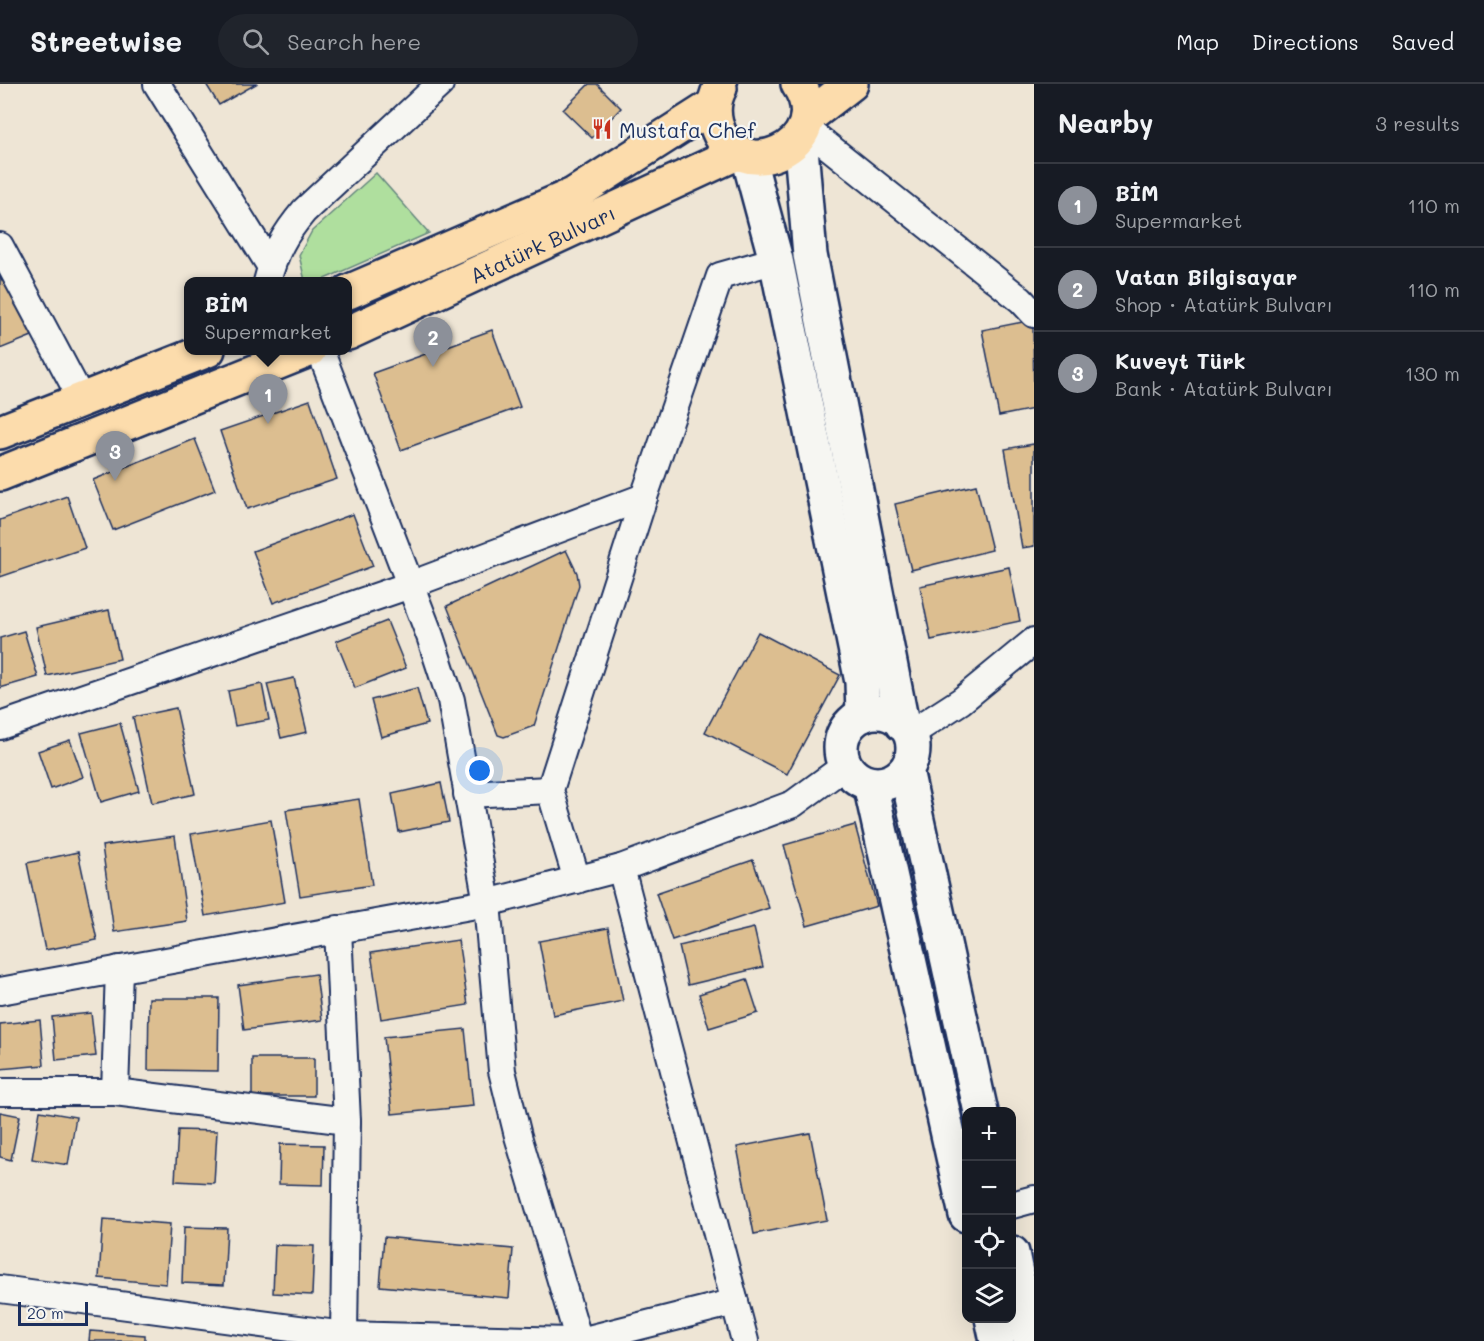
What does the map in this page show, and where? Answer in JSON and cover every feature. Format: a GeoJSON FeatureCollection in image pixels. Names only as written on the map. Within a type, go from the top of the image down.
{"type":"FeatureCollection","features":[{"type":"Feature","properties":{"kind":"main road"},"geometry":{"type":"LineString","coordinates":[[798,84],[806,99],[804,127],[810,255],[906,729],[913,744],[912,757],[906,770],[899,777],[888,783],[857,775]]}},
{"type":"Feature","properties":{"kind":"main road"},"geometry":{"type":"LineString","coordinates":[[718,94],[714,116],[722,137],[744,154],[758,158],[777,154],[794,143],[804,127],[851,84]]}},
{"type":"Feature","properties":{"kind":"main road","name":"Atatürk Bulvarı"},"geometry":{"type":"LineString","coordinates":[[352,290],[573,195],[718,94]]}},
{"type":"Feature","properties":{"kind":"main road"},"geometry":{"type":"LineString","coordinates":[[744,154],[776,260],[862,682],[863,716]]}},
{"type":"Feature","properties":{"kind":"main road","name":"Atatürk Bulvarı"},"geometry":{"type":"LineString","coordinates":[[352,331],[744,154]]}},
{"type":"Feature","properties":{"kind":"main road"},"geometry":{"type":"LineString","coordinates":[[0,432],[198,355]]}},
{"type":"Feature","properties":{"kind":"main road"},"geometry":{"type":"LineString","coordinates":[[0,474],[299,355]]}},
{"type":"Feature","properties":{"kind":"main road"},"geometry":{"type":"LineString","coordinates":[[906,729],[896,718],[883,713],[870,713],[857,718],[845,731],[840,751],[857,775],[962,1199]]}},
{"type":"Feature","properties":{"kind":"main road"},"geometry":{"type":"LineString","coordinates":[[906,770],[980,1107]]}},
{"type":"Feature","properties":{"kind":"main road"},"geometry":{"type":"LineString","coordinates":[[1015,1269],[1030,1341]]}},
{"type":"Feature","properties":{"kind":"main road"},"geometry":{"type":"LineString","coordinates":[[993,1323],[997,1341]]}},
{"type":"Feature","properties":{"kind":"street"},"geometry":{"type":"LineString","coordinates":[[158,84],[269,274]]}},
{"type":"Feature","properties":{"kind":"street"},"geometry":{"type":"LineString","coordinates":[[269,274],[285,235],[303,211],[440,84]]}},
{"type":"Feature","properties":{"kind":"street"},"geometry":{"type":"LineString","coordinates":[[804,127],[1021,300],[1034,314]]}},
{"type":"Feature","properties":{"kind":"street"},"geometry":{"type":"LineString","coordinates":[[0,246],[82,400]]}},
{"type":"Feature","properties":{"kind":"street"},"geometry":{"type":"LineString","coordinates":[[577,880],[550,790],[644,497],[720,276],[776,260]]}},
{"type":"Feature","properties":{"kind":"street"},"geometry":{"type":"LineString","coordinates":[[322,355],[410,585],[451,700],[487,903],[502,1071],[518,1136],[580,1341],[735,1302]]}},
{"type":"Feature","properties":{"kind":"street"},"geometry":{"type":"LineString","coordinates":[[0,726],[410,585],[644,497]]}},
{"type":"Feature","properties":{"kind":"street"},"geometry":{"type":"LineString","coordinates":[[906,729],[961,700],[1034,641]]}},
{"type":"Feature","properties":{"kind":"street"},"geometry":{"type":"LineString","coordinates":[[0,991],[487,903],[621,868],[793,804],[857,775]]}},
{"type":"Feature","properties":{"kind":"street"},"geometry":{"type":"LineString","coordinates":[[467,794],[550,790]]}},
{"type":"Feature","properties":{"kind":"street"},"geometry":{"type":"LineString","coordinates":[[621,868],[746,1341]]}},
{"type":"Feature","properties":{"kind":"street"},"geometry":{"type":"LineString","coordinates":[[338,929],[347,1121],[344,1335]]}},
{"type":"Feature","properties":{"kind":"street"},"geometry":{"type":"LineString","coordinates":[[116,1092],[119,969]]}},
{"type":"Feature","properties":{"kind":"street"},"geometry":{"type":"LineString","coordinates":[[0,1092],[116,1092],[347,1121]]}},
{"type":"Feature","properties":{"kind":"street"},"geometry":{"type":"LineString","coordinates":[[1016,1203],[1034,1199]]}},
{"type":"Feature","properties":{"kind":"street"},"geometry":{"type":"LineString","coordinates":[[0,1289],[344,1335],[570,1341]]}},
{"type":"Feature","properties":{"kind":"green space"},"geometry":{"type":"Polygon","coordinates":[[[376,173],[429,233],[329,277],[304,277],[299,255],[312,231],[376,173]]]}},
{"type":"Feature","properties":{"kind":"building"},"geometry":{"type":"Polygon","coordinates":[[[206,84],[256,84],[219,105],[206,84]]]}},
{"type":"Feature","properties":{"kind":"building"},"geometry":{"type":"Polygon","coordinates":[[[589,84],[597,84],[621,108],[592,138],[563,110],[589,84]]]}},
{"type":"Feature","properties":{"kind":"building"},"geometry":{"type":"Polygon","coordinates":[[[3,270],[32,336],[0,349],[0,271],[3,270]]]}},
{"type":"Feature","properties":{"kind":"building"},"geometry":{"type":"Polygon","coordinates":[[[1033,320],[1034,409],[999,416],[982,330],[1033,320]]]}},
{"type":"Feature","properties":{"kind":"building"},"geometry":{"type":"Polygon","coordinates":[[[492,330],[520,407],[401,450],[373,373],[492,330]]]}},
{"type":"Feature","properties":{"kind":"building"},"geometry":{"type":"Polygon","coordinates":[[[310,400],[337,479],[247,509],[220,431],[310,400]]]}},
{"type":"Feature","properties":{"kind":"building"},"geometry":{"type":"Polygon","coordinates":[[[195,439],[215,490],[113,530],[93,480],[195,439]]]}},
{"type":"Feature","properties":{"kind":"building"},"geometry":{"type":"Polygon","coordinates":[[[1034,444],[1034,546],[1022,548],[1005,449],[1034,444]]]}},
{"type":"Feature","properties":{"kind":"building"},"geometry":{"type":"Polygon","coordinates":[[[976,485],[992,550],[911,570],[895,504],[976,485]]]}},
{"type":"Feature","properties":{"kind":"building"},"geometry":{"type":"Polygon","coordinates":[[[67,496],[85,548],[0,577],[0,520],[67,496]]]}},
{"type":"Feature","properties":{"kind":"building"},"geometry":{"type":"Polygon","coordinates":[[[353,514],[373,566],[273,603],[253,551],[353,514]]]}},
{"type":"Feature","properties":{"kind":"building"},"geometry":{"type":"Polygon","coordinates":[[[566,550],[577,573],[579,585],[534,726],[504,737],[498,735],[447,606],[566,550]]]}},
{"type":"Feature","properties":{"kind":"building"},"geometry":{"type":"Polygon","coordinates":[[[1009,567],[1020,621],[931,640],[920,586],[1009,567]]]}},
{"type":"Feature","properties":{"kind":"building"},"geometry":{"type":"Polygon","coordinates":[[[109,610],[120,659],[47,676],[36,627],[109,610]]]}},
{"type":"Feature","properties":{"kind":"building"},"geometry":{"type":"Polygon","coordinates":[[[387,621],[406,668],[355,688],[336,641],[387,621]]]}},
{"type":"Feature","properties":{"kind":"building"},"geometry":{"type":"Polygon","coordinates":[[[24,631],[38,677],[0,688],[0,638],[24,631]]]}},
{"type":"Feature","properties":{"kind":"building"},"geometry":{"type":"Polygon","coordinates":[[[758,632],[840,675],[787,774],[705,732],[758,632]]]}},
{"type":"Feature","properties":{"kind":"building"},"geometry":{"type":"Polygon","coordinates":[[[294,678],[307,732],[281,738],[267,684],[294,678]]]}},
{"type":"Feature","properties":{"kind":"building"},"geometry":{"type":"Polygon","coordinates":[[[262,684],[269,720],[235,726],[228,691],[262,684]]]}},
{"type":"Feature","properties":{"kind":"building"},"geometry":{"type":"Polygon","coordinates":[[[417,688],[427,724],[381,737],[371,700],[417,688]]]}},
{"type":"Feature","properties":{"kind":"building"},"geometry":{"type":"Polygon","coordinates":[[[176,708],[195,794],[152,803],[133,717],[176,708]]]}},
{"type":"Feature","properties":{"kind":"building"},"geometry":{"type":"Polygon","coordinates":[[[120,723],[139,791],[101,802],[81,733],[120,723]]]}},
{"type":"Feature","properties":{"kind":"building"},"geometry":{"type":"Polygon","coordinates":[[[70,740],[83,777],[51,789],[38,751],[70,740]]]}},
{"type":"Feature","properties":{"kind":"building"},"geometry":{"type":"Polygon","coordinates":[[[441,783],[449,822],[399,832],[392,794],[441,783]]]}},
{"type":"Feature","properties":{"kind":"building"},"geometry":{"type":"Polygon","coordinates":[[[359,799],[372,885],[300,896],[286,810],[359,799]]]}},
{"type":"Feature","properties":{"kind":"building"},"geometry":{"type":"Polygon","coordinates":[[[271,820],[285,902],[205,916],[191,834],[271,820]]]}},
{"type":"Feature","properties":{"kind":"building"},"geometry":{"type":"Polygon","coordinates":[[[855,825],[877,906],[807,926],[784,845],[855,825]]]}},
{"type":"Feature","properties":{"kind":"building"},"geometry":{"type":"Polygon","coordinates":[[[175,836],[187,921],[114,932],[102,846],[175,836]]]}},
{"type":"Feature","properties":{"kind":"building"},"geometry":{"type":"Polygon","coordinates":[[[78,852],[97,940],[45,950],[27,863],[78,852]]]}},
{"type":"Feature","properties":{"kind":"building"},"geometry":{"type":"Polygon","coordinates":[[[753,860],[769,908],[672,940],[656,893],[753,860]]]}},
{"type":"Feature","properties":{"kind":"building"},"geometry":{"type":"Polygon","coordinates":[[[608,928],[623,1001],[553,1015],[539,941],[608,928]]]}},
{"type":"Feature","properties":{"kind":"building"},"geometry":{"type":"Polygon","coordinates":[[[754,928],[763,967],[688,985],[679,946],[754,928]]]}},
{"type":"Feature","properties":{"kind":"building"},"geometry":{"type":"Polygon","coordinates":[[[458,940],[468,1005],[381,1019],[371,953],[458,940]]]}},
{"type":"Feature","properties":{"kind":"building"},"geometry":{"type":"Polygon","coordinates":[[[316,974],[322,1020],[244,1030],[238,985],[316,974]]]}},
{"type":"Feature","properties":{"kind":"building"},"geometry":{"type":"Polygon","coordinates":[[[747,979],[758,1013],[709,1028],[699,994],[747,979]]]}},
{"type":"Feature","properties":{"kind":"building"},"geometry":{"type":"Polygon","coordinates":[[[149,998],[219,998],[218,1071],[148,1070],[149,998]]]}},
{"type":"Feature","properties":{"kind":"building"},"geometry":{"type":"Polygon","coordinates":[[[91,1013],[96,1056],[56,1060],[52,1017],[91,1013]]]}},
{"type":"Feature","properties":{"kind":"building"},"geometry":{"type":"Polygon","coordinates":[[[40,1020],[44,1065],[0,1069],[0,1024],[40,1020]]]}},
{"type":"Feature","properties":{"kind":"building"},"geometry":{"type":"Polygon","coordinates":[[[465,1029],[473,1106],[392,1114],[384,1037],[465,1029]]]}},
{"type":"Feature","properties":{"kind":"building"},"geometry":{"type":"Polygon","coordinates":[[[252,1058],[314,1058],[314,1096],[252,1096],[252,1058]]]}},
{"type":"Feature","properties":{"kind":"building"},"geometry":{"type":"Polygon","coordinates":[[[40,1111],[76,1117],[68,1165],[32,1159],[40,1111]]]}},
{"type":"Feature","properties":{"kind":"building"},"geometry":{"type":"Polygon","coordinates":[[[0,1112],[20,1116],[11,1160],[0,1157],[0,1112]]]}},
{"type":"Feature","properties":{"kind":"building"},"geometry":{"type":"Polygon","coordinates":[[[178,1130],[217,1131],[214,1183],[175,1181],[178,1130]]]}},
{"type":"Feature","properties":{"kind":"building"},"geometry":{"type":"Polygon","coordinates":[[[810,1133],[827,1220],[754,1234],[737,1147],[810,1133]]]}},
{"type":"Feature","properties":{"kind":"building"},"geometry":{"type":"Polygon","coordinates":[[[280,1144],[324,1145],[323,1185],[279,1184],[280,1144]]]}},
{"type":"Feature","properties":{"kind":"building"},"geometry":{"type":"Polygon","coordinates":[[[103,1219],[170,1224],[166,1284],[99,1278],[103,1219]]]}},
{"type":"Feature","properties":{"kind":"building"},"geometry":{"type":"Polygon","coordinates":[[[184,1227],[227,1228],[224,1285],[182,1283],[184,1227]]]}},
{"type":"Feature","properties":{"kind":"building"},"geometry":{"type":"Polygon","coordinates":[[[384,1237],[513,1249],[509,1298],[380,1286],[384,1237]]]}},
{"type":"Feature","properties":{"kind":"building"},"geometry":{"type":"Polygon","coordinates":[[[275,1245],[314,1246],[312,1295],[273,1293],[275,1245]]]}},
{"type":"Feature","properties":{"kind":"building"},"geometry":{"type":"Polygon","coordinates":[[[90,1331],[145,1335],[145,1341],[89,1341],[90,1331]]]}},
{"type":"Feature","properties":{"kind":"place","name":"Mustafa Chef"},"geometry":{"type":"Point","coordinates":[602,129]}},
{"type":"Feature","properties":{"kind":"place","name":"Vatan Bilgisayar"},"geometry":{"type":"Point","coordinates":[433,367]}},
{"type":"Feature","properties":{"kind":"place","name":"BİM"},"geometry":{"type":"Point","coordinates":[268,424]}},
{"type":"Feature","properties":{"kind":"place","name":"Kuveyt Türk"},"geometry":{"type":"Point","coordinates":[115,481]}}]}
